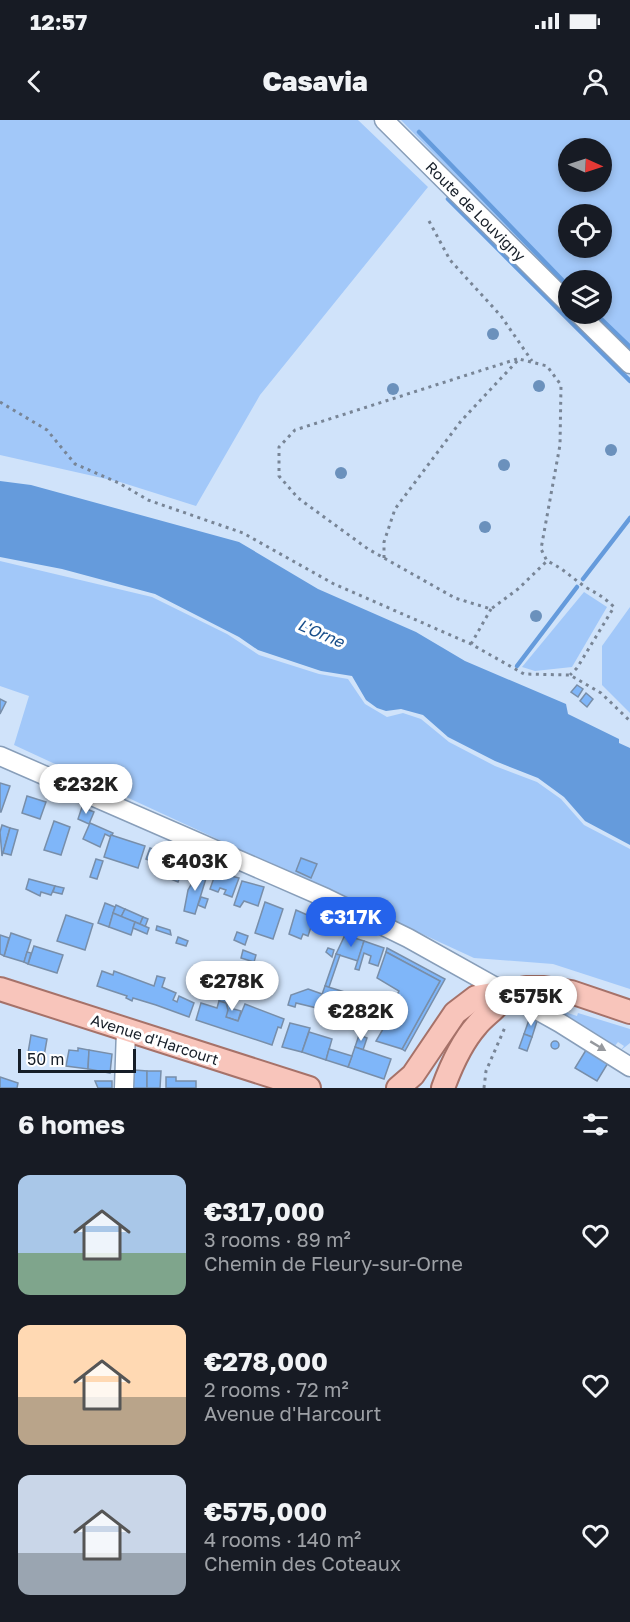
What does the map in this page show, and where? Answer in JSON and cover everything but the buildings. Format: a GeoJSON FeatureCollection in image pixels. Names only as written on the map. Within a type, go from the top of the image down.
{"type":"FeatureCollection","features":[{"type":"Feature","properties":{"kind":"main road"},"geometry":{"type":"LineString","coordinates":[[408,1087],[476,997],[526,988],[544,988],[571,992],[630,1012]]}},
{"type":"Feature","properties":{"kind":"main road","name":"Avenue d'Harcourt"},"geometry":{"type":"LineString","coordinates":[[1,991],[309,1088]]}},
{"type":"Feature","properties":{"kind":"main road"},"geometry":{"type":"LineString","coordinates":[[443,1088],[477,1024],[500,1004],[505,993]]}},
{"type":"Feature","properties":{"kind":"street","name":"Route de Louvigny"},"geometry":{"type":"LineString","coordinates":[[384,120],[558,293]]}},
{"type":"Feature","properties":{"kind":"street"},"geometry":{"type":"LineString","coordinates":[[589,324],[630,364]]}},
{"type":"Feature","properties":{"kind":"street"},"geometry":{"type":"LineString","coordinates":[[0,756],[326,898],[463,967],[629,1063]]}},
{"type":"Feature","properties":{"kind":"street"},"geometry":{"type":"LineString","coordinates":[[124,1088],[126,1030]]}},
{"type":"Feature","properties":{"kind":"path"},"geometry":{"type":"LineString","coordinates":[[429,221],[450,260],[501,316],[528,351],[533,362]]}},
{"type":"Feature","properties":{"kind":"path"},"geometry":{"type":"LineString","coordinates":[[384,558],[384,542],[395,509],[461,421],[519,359]]}},
{"type":"Feature","properties":{"kind":"path"},"geometry":{"type":"LineString","coordinates":[[490,609],[454,598],[384,558],[298,498],[279,476],[279,447],[295,430],[519,359],[547,366],[561,385],[560,445],[541,549],[547,561],[561,567],[587,588],[603,595],[614,607],[577,668],[570,675]]}},
{"type":"Feature","properties":{"kind":"path"},"geometry":{"type":"LineString","coordinates":[[0,402],[47,430],[75,464],[148,500],[243,533],[334,584],[471,644],[524,674],[570,675],[601,693],[630,721]]}},
{"type":"Feature","properties":{"kind":"path"},"geometry":{"type":"LineString","coordinates":[[471,644],[490,609],[518,589],[547,561]]}},
{"type":"Feature","properties":{"kind":"path"},"geometry":{"type":"LineString","coordinates":[[484,1088],[486,1071],[508,1021]]}},
{"type":"Feature","properties":{"kind":"shaded area"},"geometry":{"type":"Polygon","coordinates":[[[0,120],[358,120],[428,187],[260,395],[196,506],[120,482],[0,455],[0,120]]]}},
{"type":"Feature","properties":{"kind":"shaded area"},"geometry":{"type":"Polygon","coordinates":[[[401,120],[630,120],[630,356],[598,324],[612,324],[612,270],[558,270],[558,283],[401,120]]]}},
{"type":"Feature","properties":{"kind":"shaded area"},"geometry":{"type":"Polygon","coordinates":[[[0,561],[152,597],[227,634],[259,655],[319,674],[348,679],[365,704],[387,717],[403,713],[421,719],[449,742],[495,766],[537,782],[561,799],[584,825],[630,849],[630,989],[553,964],[474,958],[14,745],[29,696],[0,686],[0,561]]]}},
{"type":"Feature","properties":{"kind":"shaded area"},"geometry":{"type":"Polygon","coordinates":[[[584,592],[607,607],[572,667],[535,671],[522,667],[584,592]]]}},
{"type":"Feature","properties":{"kind":"shaded area"},"geometry":{"type":"Polygon","coordinates":[[[630,607],[630,713],[602,685],[602,646],[630,607]]]}},
{"type":"Feature","properties":{"kind":"shaded area"},"geometry":{"type":"Polygon","coordinates":[[[549,1008],[568,1010],[568,1013],[577,1016],[578,1013],[630,1029],[630,1043],[620,1051],[624,1046],[618,1042],[614,1047],[549,1008]]]}},
{"type":"Feature","properties":{"kind":"water","name":"L'Orne"},"geometry":{"type":"Polygon","coordinates":[[[0,481],[31,485],[239,542],[318,589],[416,632],[465,661],[566,704],[568,714],[619,739],[619,743],[630,748],[630,845],[585,821],[564,797],[538,778],[495,761],[448,737],[423,715],[401,709],[386,711],[377,708],[366,700],[352,676],[321,671],[258,650],[239,637],[155,594],[62,569],[0,557],[0,481]]]}},
{"type":"Feature","properties":{"kind":"waterway"},"geometry":{"type":"LineString","coordinates":[[419,132],[558,276]]}},
{"type":"Feature","properties":{"kind":"waterway"},"geometry":{"type":"LineString","coordinates":[[448,199],[630,381]]}},
{"type":"Feature","properties":{"kind":"waterway"},"geometry":{"type":"LineString","coordinates":[[606,324],[630,347]]}},
{"type":"Feature","properties":{"kind":"waterway"},"geometry":{"type":"LineString","coordinates":[[583,579],[630,518]]}},
{"type":"Feature","properties":{"kind":"waterway"},"geometry":{"type":"LineString","coordinates":[[517,666],[577,587]]}}]}
